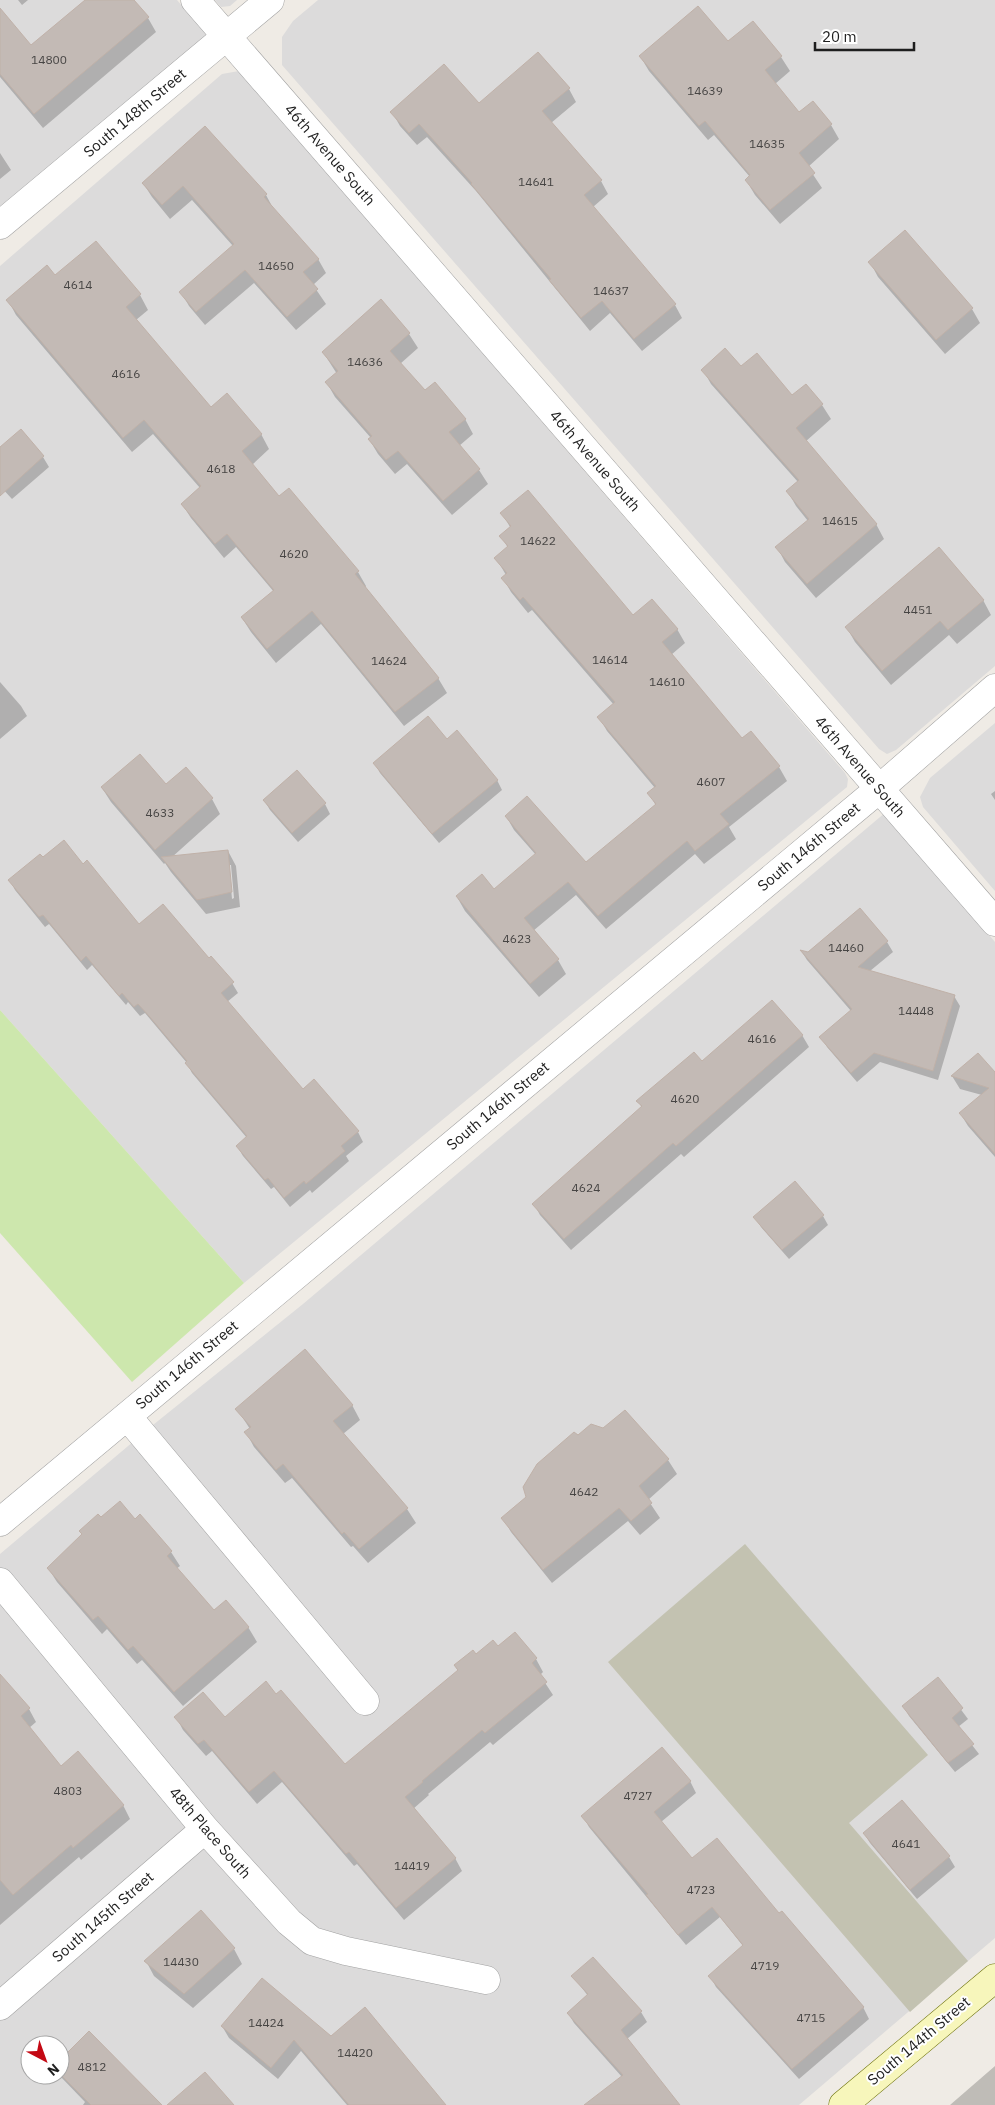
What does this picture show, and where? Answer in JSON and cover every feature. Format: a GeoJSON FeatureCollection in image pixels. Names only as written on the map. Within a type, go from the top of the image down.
{"type":"FeatureCollection","features":[{"type":"Feature","properties":{"kind":"street","name":"46th Avenue South"},"geometry":{"type":"LineString","coordinates":[[195,0],[995,922]]}},
{"type":"Feature","properties":{"kind":"street","name":"South 148th Street"},"geometry":{"type":"LineString","coordinates":[[0,225],[270,0]]}},
{"type":"Feature","properties":{"kind":"street","name":"South 146th Street"},"geometry":{"type":"LineString","coordinates":[[0,1522],[879,789],[995,688]]}},
{"type":"Feature","properties":{"kind":"street"},"geometry":{"type":"LineString","coordinates":[[127,1416],[365,1702]]}},
{"type":"Feature","properties":{"kind":"street","name":"48th Place South"},"geometry":{"type":"LineString","coordinates":[[0,1582],[205,1829],[289,1922],[312,1941],[346,1951],[486,1980]]}},
{"type":"Feature","properties":{"kind":"street","name":"South 145th Street"},"geometry":{"type":"LineString","coordinates":[[0,2006],[205,1829]]}},
{"type":"Feature","properties":{"kind":"street","name":"South 144th Street"},"geometry":{"type":"LineString","coordinates":[[843,2105],[995,1978]]}},
{"type":"Feature","properties":{"kind":"shaded area"},"geometry":{"type":"Polygon","coordinates":[[[0,0],[177,0],[207,35],[0,213],[0,0]]]}},
{"type":"Feature","properties":{"kind":"shaded area"},"geometry":{"type":"Polygon","coordinates":[[[215,0],[237,0],[230,6],[221,7],[215,0]]]}},
{"type":"Feature","properties":{"kind":"shaded area"},"geometry":{"type":"Polygon","coordinates":[[[318,0],[995,0],[995,666],[896,750],[887,754],[879,749],[282,65],[282,37],[293,21],[318,0]]]}},
{"type":"Feature","properties":{"kind":"shaded area"},"geometry":{"type":"Polygon","coordinates":[[[239,71],[845,773],[848,779],[847,787],[244,1283],[0,1010],[0,266],[222,74],[239,71]]]}},
{"type":"Feature","properties":{"kind":"shaded area"},"geometry":{"type":"Polygon","coordinates":[[[995,723],[995,891],[923,807],[920,797],[930,778],[995,723]]]}},
{"type":"Feature","properties":{"kind":"shaded area"},"geometry":{"type":"Polygon","coordinates":[[[886,812],[995,942],[995,1938],[799,2105],[0,2105],[0,1554],[153,1425],[303,1304],[886,812]]]}},
{"type":"Feature","properties":{"kind":"shaded area"},"geometry":{"type":"Polygon","coordinates":[[[745,1544],[928,1755],[849,1823],[968,1961],[910,2012],[608,1662],[745,1544]]]}},
{"type":"Feature","properties":{"kind":"green space"},"geometry":{"type":"Polygon","coordinates":[[[0,1010],[244,1283],[132,1382],[0,1233],[0,1010]]]}},
{"type":"Feature","properties":{"kind":"building"},"geometry":{"type":"Polygon","coordinates":[[[85,0],[134,0],[149,17],[34,114],[0,74],[0,8],[31,45],[85,0]]]}},
{"type":"Feature","properties":{"kind":"building"},"geometry":{"type":"Polygon","coordinates":[[[698,6],[728,41],[753,21],[782,56],[765,70],[799,112],[813,101],[832,124],[799,153],[815,173],[770,210],[745,180],[750,175],[705,121],[699,126],[639,56],[698,6]]]}},
{"type":"Feature","properties":{"kind":"building"},"geometry":{"type":"Polygon","coordinates":[[[538,52],[570,88],[542,111],[602,180],[584,195],[676,304],[634,339],[602,301],[581,318],[472,183],[419,124],[409,133],[390,112],[444,64],[479,103],[538,52]]]}},
{"type":"Feature","properties":{"kind":"building"},"geometry":{"type":"Polygon","coordinates":[[[205,126],[267,194],[264,197],[319,259],[303,272],[318,289],[287,317],[245,270],[196,312],[179,292],[234,244],[183,186],[162,205],[142,183],[205,126]]]}},
{"type":"Feature","properties":{"kind":"building"},"geometry":{"type":"Polygon","coordinates":[[[905,230],[973,308],[936,340],[868,262],[905,230]]]}},
{"type":"Feature","properties":{"kind":"building"},"geometry":{"type":"Polygon","coordinates":[[[96,241],[141,294],[126,307],[211,407],[227,393],[262,434],[242,451],[279,496],[289,488],[359,571],[355,574],[439,678],[395,712],[312,611],[267,649],[241,617],[274,590],[227,534],[215,544],[181,504],[201,486],[144,420],[123,438],[6,300],[47,265],[55,275],[96,241]]]}},
{"type":"Feature","properties":{"kind":"building"},"geometry":{"type":"Polygon","coordinates":[[[381,299],[410,333],[390,351],[425,390],[435,382],[466,419],[449,432],[480,469],[443,501],[398,451],[386,460],[368,439],[372,436],[325,382],[338,371],[322,352],[381,299]]]}},
{"type":"Feature","properties":{"kind":"building"},"geometry":{"type":"Polygon","coordinates":[[[725,348],[741,366],[757,353],[792,395],[806,384],[823,404],[796,428],[877,524],[807,584],[775,547],[809,519],[786,491],[799,480],[701,370],[725,348]]]}},
{"type":"Feature","properties":{"kind":"building"},"geometry":{"type":"Polygon","coordinates":[[[21,429],[44,456],[0,496],[0,447],[21,429]]]}},
{"type":"Feature","properties":{"kind":"building"},"geometry":{"type":"Polygon","coordinates":[[[528,490],[633,615],[652,599],[678,629],[662,642],[742,738],[751,731],[780,766],[720,814],[729,824],[695,851],[687,841],[598,916],[568,882],[524,918],[559,959],[530,984],[456,896],[482,874],[494,889],[536,853],[505,816],[527,796],[586,862],[656,804],[647,793],[656,786],[597,717],[615,702],[523,597],[520,600],[501,578],[507,573],[494,558],[508,546],[499,536],[511,526],[500,513],[528,490]]]}},
{"type":"Feature","properties":{"kind":"building"},"geometry":{"type":"Polygon","coordinates":[[[939,547],[984,600],[948,630],[940,621],[882,671],[845,627],[939,547]]]}},
{"type":"Feature","properties":{"kind":"building"},"geometry":{"type":"Polygon","coordinates":[[[428,716],[447,739],[457,730],[498,780],[432,834],[373,763],[428,716]]]}},
{"type":"Feature","properties":{"kind":"building"},"geometry":{"type":"Polygon","coordinates":[[[140,754],[166,784],[186,767],[213,798],[155,850],[101,787],[140,754]]]}},
{"type":"Feature","properties":{"kind":"building"},"geometry":{"type":"Polygon","coordinates":[[[297,770],[326,803],[292,833],[263,800],[297,770]]]}},
{"type":"Feature","properties":{"kind":"building"},"geometry":{"type":"Polygon","coordinates":[[[64,840],[83,864],[87,860],[139,924],[163,904],[209,958],[211,956],[234,982],[221,993],[303,1089],[314,1079],[359,1131],[341,1146],[345,1151],[306,1184],[304,1181],[284,1198],[268,1178],[265,1180],[236,1146],[247,1136],[185,1063],[187,1061],[149,1016],[138,1004],[134,1007],[122,993],[119,996],[86,956],[81,961],[43,915],[39,917],[8,880],[40,854],[43,857],[64,840]]]}},
{"type":"Feature","properties":{"kind":"building"},"geometry":{"type":"Polygon","coordinates":[[[228,850],[232,892],[197,900],[161,857],[228,850]]]}},
{"type":"Feature","properties":{"kind":"building"},"geometry":{"type":"Polygon","coordinates":[[[860,908],[888,941],[858,967],[955,995],[933,1071],[874,1053],[851,1073],[819,1037],[852,1009],[800,950],[808,952],[860,908]]]}},
{"type":"Feature","properties":{"kind":"building"},"geometry":{"type":"Polygon","coordinates":[[[772,1000],[803,1035],[676,1146],[673,1143],[564,1239],[532,1204],[642,1106],[636,1101],[694,1052],[702,1061],[772,1000]]]}},
{"type":"Feature","properties":{"kind":"building"},"geometry":{"type":"Polygon","coordinates":[[[978,1053],[995,1072],[995,1154],[959,1113],[989,1088],[951,1076],[978,1053]]]}},
{"type":"Feature","properties":{"kind":"building"},"geometry":{"type":"Polygon","coordinates":[[[795,1181],[824,1215],[782,1250],[753,1217],[795,1181]]]}},
{"type":"Feature","properties":{"kind":"building"},"geometry":{"type":"Polygon","coordinates":[[[305,1349],[353,1405],[333,1421],[408,1508],[359,1549],[344,1532],[342,1534],[283,1464],[276,1470],[244,1432],[251,1427],[235,1409],[305,1349]]]}},
{"type":"Feature","properties":{"kind":"building"},"geometry":{"type":"Polygon","coordinates":[[[625,1410],[669,1459],[639,1486],[652,1503],[631,1521],[619,1508],[543,1570],[501,1518],[526,1497],[523,1487],[537,1464],[574,1432],[578,1435],[591,1424],[603,1428],[625,1410]]]}},
{"type":"Feature","properties":{"kind":"building"},"geometry":{"type":"Polygon","coordinates":[[[120,1501],[135,1519],[140,1514],[172,1551],[167,1556],[214,1610],[226,1600],[249,1627],[174,1692],[133,1646],[128,1650],[98,1616],[93,1620],[47,1568],[82,1534],[79,1531],[98,1514],[101,1517],[120,1501]]]}},
{"type":"Feature","properties":{"kind":"building"},"geometry":{"type":"Polygon","coordinates":[[[515,1632],[537,1658],[532,1663],[547,1682],[485,1733],[482,1730],[405,1797],[456,1858],[396,1908],[349,1852],[346,1854],[274,1771],[249,1792],[204,1740],[198,1744],[174,1717],[203,1692],[225,1717],[266,1681],[276,1694],[281,1690],[345,1764],[458,1670],[454,1665],[473,1650],[476,1654],[493,1640],[498,1646],[515,1632]]]}},
{"type":"Feature","properties":{"kind":"building"},"geometry":{"type":"Polygon","coordinates":[[[0,1674],[30,1708],[21,1716],[61,1766],[78,1751],[124,1805],[73,1848],[71,1845],[13,1895],[0,1880],[0,1674]]]}},
{"type":"Feature","properties":{"kind":"building"},"geometry":{"type":"Polygon","coordinates":[[[938,1677],[963,1708],[952,1718],[974,1744],[948,1763],[902,1706],[938,1677]]]}},
{"type":"Feature","properties":{"kind":"building"},"geometry":{"type":"Polygon","coordinates":[[[662,1747],[691,1781],[654,1812],[692,1858],[717,1838],[779,1913],[782,1911],[864,2007],[792,2069],[708,1976],[743,1945],[712,1907],[678,1935],[646,1895],[648,1894],[581,1816],[662,1747]]]}},
{"type":"Feature","properties":{"kind":"building"},"geometry":{"type":"Polygon","coordinates":[[[902,1800],[950,1856],[910,1890],[863,1833],[902,1800]]]}},
{"type":"Feature","properties":{"kind":"building"},"geometry":{"type":"Polygon","coordinates":[[[201,1910],[235,1948],[184,1994],[144,1961],[201,1910]]]}},
{"type":"Feature","properties":{"kind":"building"},"geometry":{"type":"Polygon","coordinates":[[[593,1957],[642,2011],[621,2030],[680,2105],[584,2105],[623,2075],[567,2013],[588,1994],[571,1976],[593,1957]]]}},
{"type":"Feature","properties":{"kind":"building"},"geometry":{"type":"Polygon","coordinates":[[[262,1978],[331,2036],[365,2007],[446,2105],[349,2105],[294,2040],[271,2068],[221,2026],[262,1978]]]}},
{"type":"Feature","properties":{"kind":"building"},"geometry":{"type":"Polygon","coordinates":[[[89,2031],[162,2105],[91,2105],[70,2084],[70,2050],[89,2031]]]}},
{"type":"Feature","properties":{"kind":"building"},"geometry":{"type":"Polygon","coordinates":[[[205,2072],[234,2105],[167,2105],[205,2072]]]}}]}
